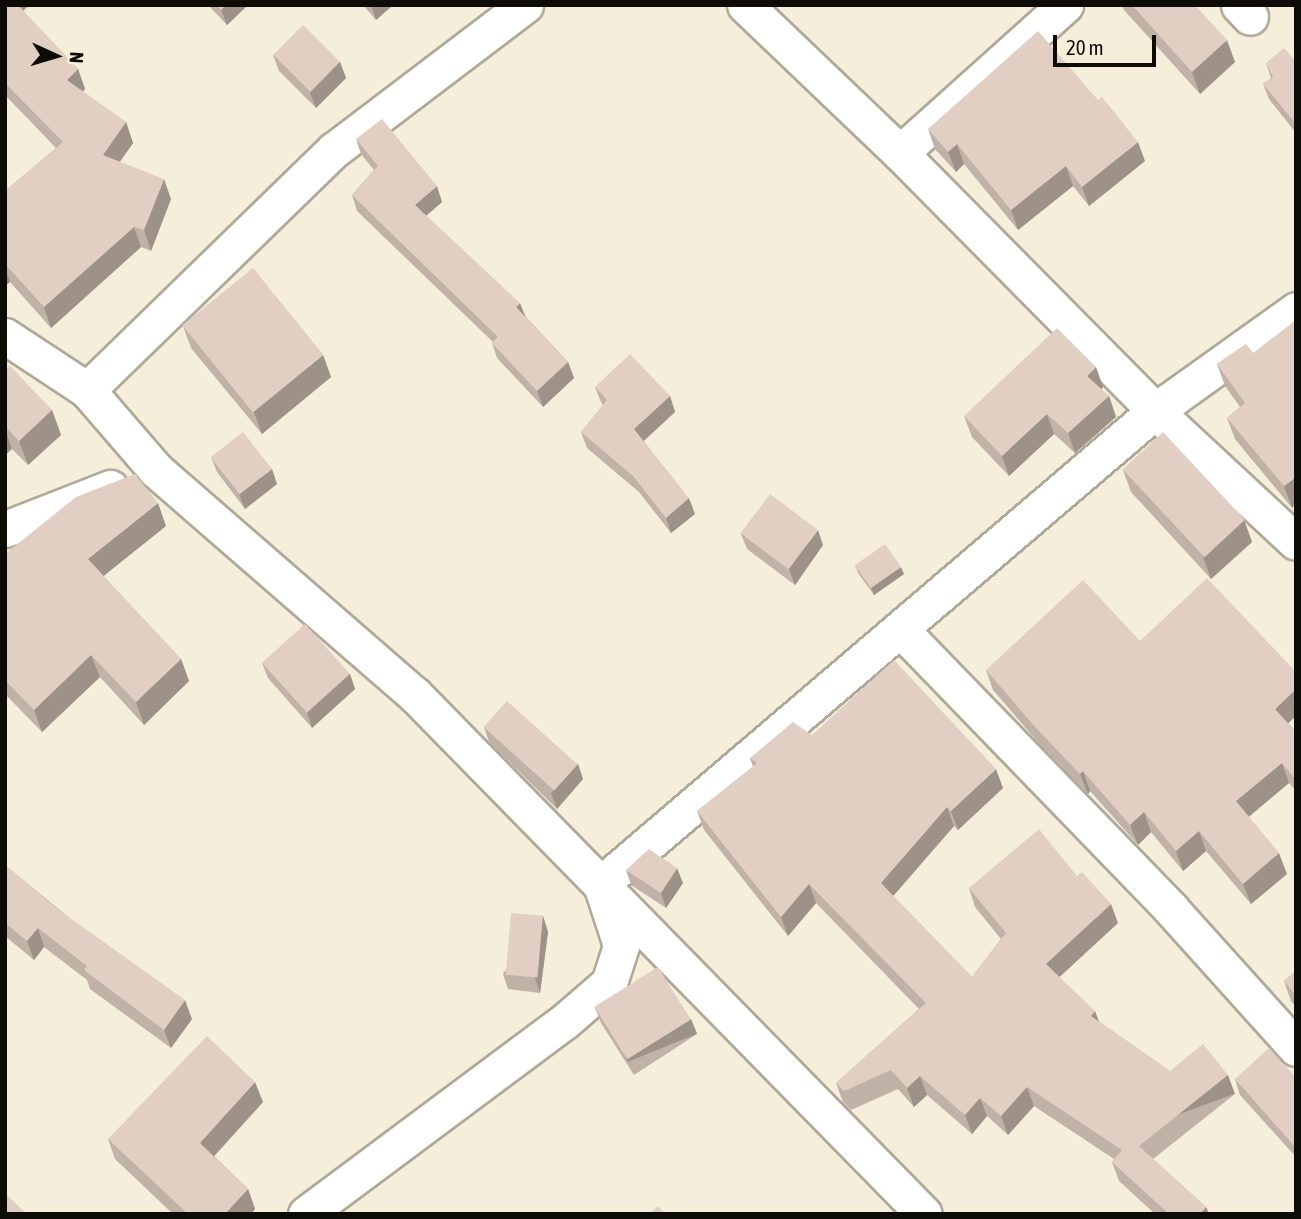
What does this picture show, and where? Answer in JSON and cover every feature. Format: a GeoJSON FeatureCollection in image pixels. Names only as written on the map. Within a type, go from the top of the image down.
{"type":"FeatureCollection","features":[{"type":"Feature","properties":{"kind":"street"},"geometry":{"type":"LineString","coordinates":[[87,390],[334,150],[525,5]]}},
{"type":"Feature","properties":{"kind":"street"},"geometry":{"type":"LineString","coordinates":[[745,5],[900,153],[1155,411],[1296,542]]}},
{"type":"Feature","properties":{"kind":"street"},"geometry":{"type":"LineString","coordinates":[[900,153],[1065,5]]}},
{"type":"Feature","properties":{"kind":"street"},"geometry":{"type":"LineString","coordinates":[[601,884],[1155,411],[1296,310]]}},
{"type":"Feature","properties":{"kind":"street"},"geometry":{"type":"LineString","coordinates":[[5,336],[87,390],[156,470],[414,694],[924,1214]]}},
{"type":"Feature","properties":{"kind":"street"},"geometry":{"type":"LineString","coordinates":[[5,529],[156,470]]}},
{"type":"Feature","properties":{"kind":"street"},"geometry":{"type":"LineString","coordinates":[[901,630],[1171,909],[1296,1048]]}},
{"type":"Feature","properties":{"kind":"street"},"geometry":{"type":"LineString","coordinates":[[306,1214],[565,1021],[609,982],[621,946],[601,884]]}},
{"type":"Feature","properties":{"kind":"building"},"geometry":{"type":"Polygon","coordinates":[[[5,5],[18,5],[78,69],[67,80],[126,122],[103,155],[164,179],[144,230],[134,227],[44,307],[5,264],[5,191],[63,142],[5,83],[5,5]]]}},
{"type":"Feature","properties":{"kind":"building"},"geometry":{"type":"Polygon","coordinates":[[[1132,5],[1195,5],[1227,40],[1192,72],[1132,5]]]}},
{"type":"Feature","properties":{"kind":"building"},"geometry":{"type":"Polygon","coordinates":[[[303,25],[340,62],[310,91],[273,55],[303,25]]]}},
{"type":"Feature","properties":{"kind":"building"},"geometry":{"type":"Polygon","coordinates":[[[1038,31],[1098,100],[1102,97],[1138,142],[1082,187],[1066,166],[1011,210],[957,144],[948,152],[928,129],[1038,31]]]}},
{"type":"Feature","properties":{"kind":"building"},"geometry":{"type":"Polygon","coordinates":[[[1284,48],[1296,62],[1296,124],[1263,84],[1273,77],[1266,63],[1284,48]]]}},
{"type":"Feature","properties":{"kind":"building"},"geometry":{"type":"Polygon","coordinates":[[[382,119],[437,186],[415,205],[520,303],[516,307],[568,362],[537,391],[492,343],[498,337],[352,195],[378,166],[356,139],[382,119]]]}},
{"type":"Feature","properties":{"kind":"building"},"geometry":{"type":"Polygon","coordinates":[[[253,268],[323,355],[253,412],[182,325],[253,268]]]}},
{"type":"Feature","properties":{"kind":"building"},"geometry":{"type":"Polygon","coordinates":[[[1296,320],[1296,477],[1284,486],[1227,418],[1245,403],[1217,364],[1246,344],[1253,353],[1296,320]]]}},
{"type":"Feature","properties":{"kind":"building"},"geometry":{"type":"Polygon","coordinates":[[[1057,328],[1096,367],[1087,376],[1109,396],[1068,433],[1047,414],[1002,456],[964,416],[1057,328]]]}},
{"type":"Feature","properties":{"kind":"building"},"geometry":{"type":"Polygon","coordinates":[[[630,354],[670,396],[634,429],[689,498],[666,518],[633,476],[581,432],[607,400],[595,387],[630,354]]]}},
{"type":"Feature","properties":{"kind":"building"},"geometry":{"type":"Polygon","coordinates":[[[10,366],[52,410],[19,441],[5,426],[5,370],[10,366]]]}},
{"type":"Feature","properties":{"kind":"building"},"geometry":{"type":"Polygon","coordinates":[[[243,432],[272,469],[240,494],[211,457],[243,432]]]}},
{"type":"Feature","properties":{"kind":"building"},"geometry":{"type":"Polygon","coordinates":[[[1163,432],[1245,520],[1205,557],[1123,470],[1163,432]]]}},
{"type":"Feature","properties":{"kind":"building"},"geometry":{"type":"Polygon","coordinates":[[[135,474],[158,503],[88,559],[181,659],[136,702],[91,655],[34,710],[5,680],[5,554],[76,497],[135,474]]]}},
{"type":"Feature","properties":{"kind":"building"},"geometry":{"type":"Polygon","coordinates":[[[770,494],[818,530],[788,569],[741,533],[770,494]]]}},
{"type":"Feature","properties":{"kind":"building"},"geometry":{"type":"Polygon","coordinates":[[[885,544],[901,567],[871,588],[855,565],[885,544]]]}},
{"type":"Feature","properties":{"kind":"building"},"geometry":{"type":"Polygon","coordinates":[[[1207,578],[1296,672],[1296,689],[1275,709],[1296,732],[1296,780],[1282,763],[1236,801],[1279,853],[1243,884],[1199,831],[1176,851],[1144,812],[1130,825],[1083,771],[1080,774],[1036,728],[986,670],[1083,580],[1140,641],[1207,578]]]}},
{"type":"Feature","properties":{"kind":"building"},"geometry":{"type":"Polygon","coordinates":[[[305,624],[350,674],[307,713],[262,663],[305,624]]]}},
{"type":"Feature","properties":{"kind":"building"},"geometry":{"type":"Polygon","coordinates":[[[894,660],[996,769],[951,811],[947,807],[881,883],[972,977],[1006,933],[969,888],[1039,829],[1077,876],[1082,872],[1111,904],[1046,964],[1095,1011],[1091,1016],[1170,1071],[1203,1044],[1228,1075],[1139,1146],[1206,1207],[1200,1214],[1169,1214],[1112,1162],[1122,1150],[1027,1087],[1001,1116],[980,1098],[965,1115],[920,1076],[907,1088],[891,1070],[844,1091],[836,1083],[926,1003],[809,884],[781,917],[697,811],[757,763],[750,758],[793,722],[812,735],[894,660]]]}},
{"type":"Feature","properties":{"kind":"building"},"geometry":{"type":"Polygon","coordinates":[[[507,701],[578,765],[554,791],[484,727],[507,701]]]}},
{"type":"Feature","properties":{"kind":"building"},"geometry":{"type":"Polygon","coordinates":[[[649,849],[677,868],[661,893],[626,870],[649,849]]]}},
{"type":"Feature","properties":{"kind":"building"},"geometry":{"type":"Polygon","coordinates":[[[5,865],[56,908],[185,1000],[164,1030],[84,970],[87,966],[38,928],[27,941],[5,923],[5,865]]]}},
{"type":"Feature","properties":{"kind":"building"},"geometry":{"type":"Polygon","coordinates":[[[511,913],[543,916],[537,978],[506,975],[511,913]]]}},
{"type":"Feature","properties":{"kind":"building"},"geometry":{"type":"Polygon","coordinates":[[[658,967],[691,1020],[627,1059],[594,1007],[658,967]]]}},
{"type":"Feature","properties":{"kind":"building"},"geometry":{"type":"Polygon","coordinates":[[[1296,971],[1296,996],[1284,981],[1296,971]]]}},
{"type":"Feature","properties":{"kind":"building"},"geometry":{"type":"Polygon","coordinates":[[[207,1036],[255,1082],[200,1143],[248,1189],[225,1214],[188,1214],[108,1139],[207,1036]]]}},
{"type":"Feature","properties":{"kind":"building"},"geometry":{"type":"Polygon","coordinates":[[[1269,1048],[1296,1078],[1296,1148],[1235,1079],[1269,1048]]]}},
{"type":"Feature","properties":{"kind":"building"},"geometry":{"type":"Polygon","coordinates":[[[8,1196],[27,1214],[5,1214],[5,1199],[8,1196]]]}},
{"type":"Feature","properties":{"kind":"building"},"geometry":{"type":"Polygon","coordinates":[[[658,1206],[665,1214],[650,1214],[658,1206]]]}}]}
